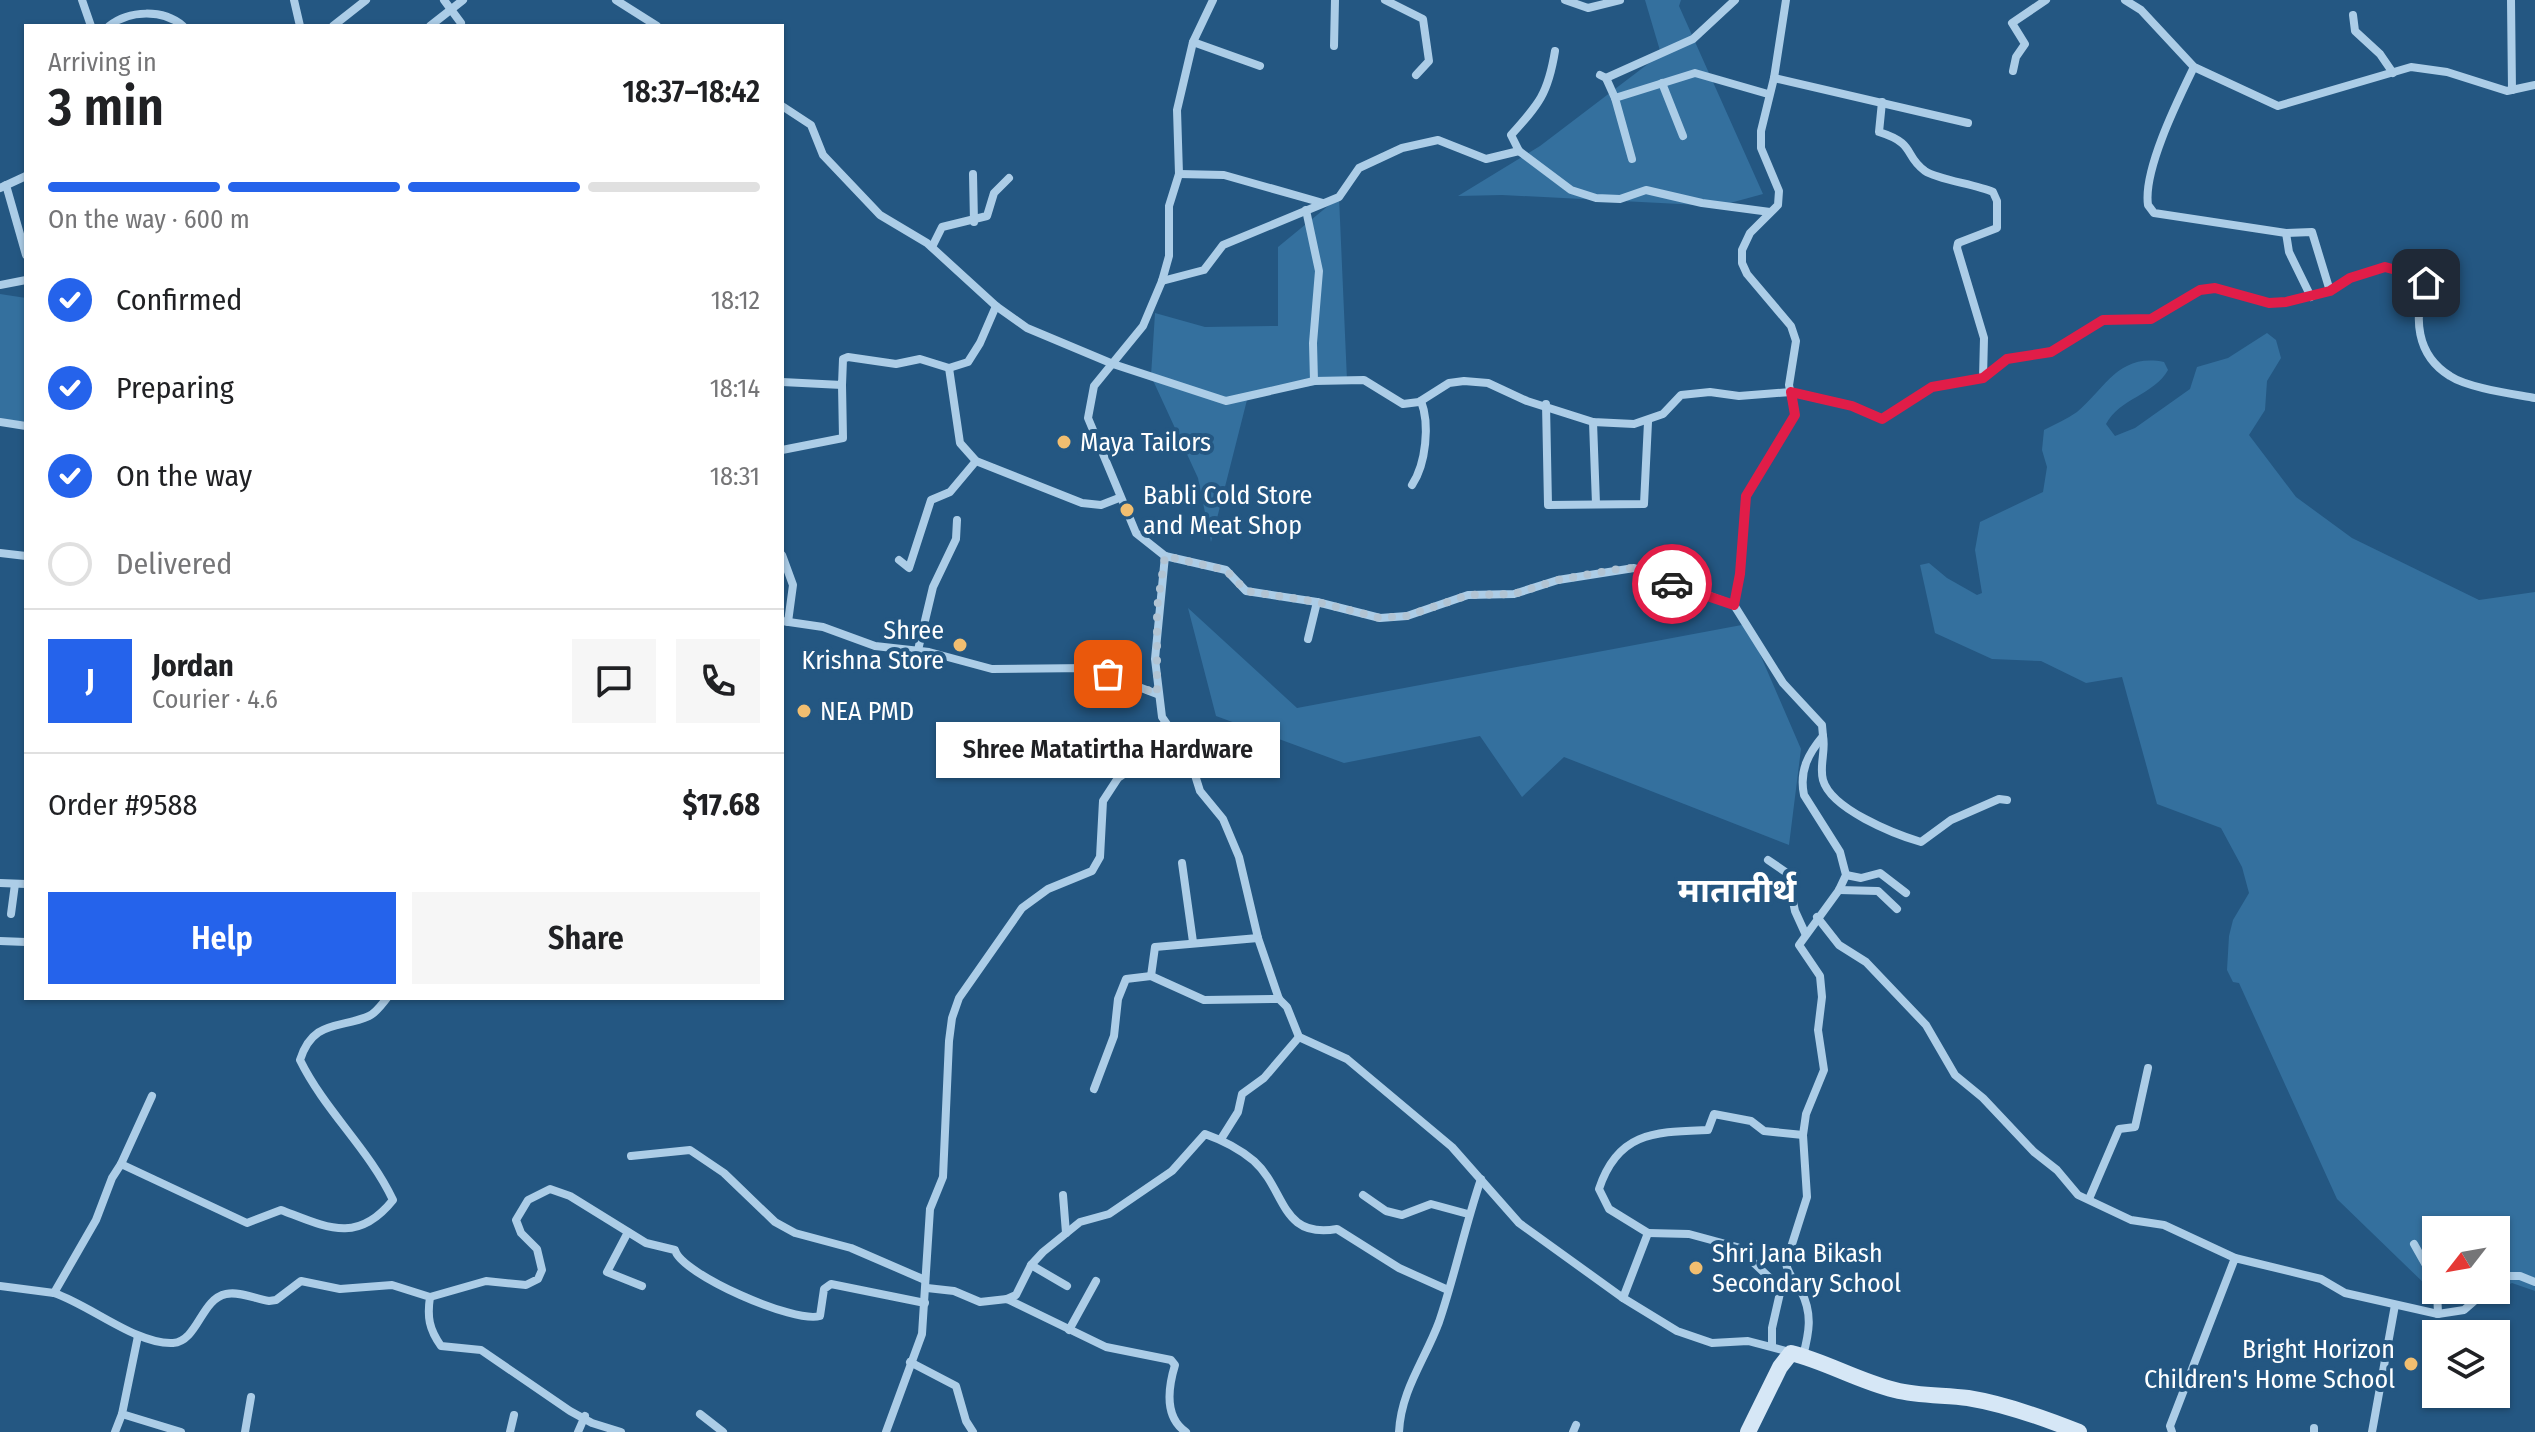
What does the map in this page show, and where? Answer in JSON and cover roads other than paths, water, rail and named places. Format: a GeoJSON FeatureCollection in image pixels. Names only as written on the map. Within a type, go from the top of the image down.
{"type":"FeatureCollection","features":[{"type":"Feature","properties":{"kind":"street"},"geometry":{"type":"LineString","coordinates":[[82,0],[90,24]]}},
{"type":"Feature","properties":{"kind":"street"},"geometry":{"type":"LineString","coordinates":[[294,0],[300,24]]}},
{"type":"Feature","properties":{"kind":"street"},"geometry":{"type":"LineString","coordinates":[[336,24],[366,0]]}},
{"type":"Feature","properties":{"kind":"street"},"geometry":{"type":"LineString","coordinates":[[444,0],[461,23]]}},
{"type":"Feature","properties":{"kind":"street"},"geometry":{"type":"LineString","coordinates":[[432,24],[463,0]]}},
{"type":"Feature","properties":{"kind":"street"},"geometry":{"type":"LineString","coordinates":[[616,0],[654,24]]}},
{"type":"Feature","properties":{"kind":"street"},"geometry":{"type":"LineString","coordinates":[[1213,0],[1193,42],[1177,110],[1179,174],[1169,206],[1169,256],[1162,281],[1143,326],[1094,386],[1088,418],[1136,533],[1165,556],[1226,570],[1246,591],[1317,602],[1380,618],[1407,616],[1468,595],[1514,594],[1558,580],[1634,568],[1734,605],[1783,683],[1822,725],[1826,749],[1822,773],[1830,793],[1871,822],[1921,842],[1951,820],[1999,799],[2007,800]]}},
{"type":"Feature","properties":{"kind":"street"},"geometry":{"type":"LineString","coordinates":[[1334,46],[1335,0]]}},
{"type":"Feature","properties":{"kind":"street"},"geometry":{"type":"LineString","coordinates":[[1385,0],[1423,19],[1429,61],[1416,75]]}},
{"type":"Feature","properties":{"kind":"street"},"geometry":{"type":"LineString","coordinates":[[1565,0],[1588,8],[1620,0]]}},
{"type":"Feature","properties":{"kind":"street"},"geometry":{"type":"LineString","coordinates":[[1632,159],[1615,98],[1603,77],[1693,39],[1735,0]]}},
{"type":"Feature","properties":{"kind":"street"},"geometry":{"type":"LineString","coordinates":[[1734,605],[1740,574],[1746,496],[1795,415],[1791,392],[1796,341],[1791,326],[1747,274],[1742,263],[1742,250],[1750,233],[1778,205],[1779,191],[1761,148],[1762,122],[1774,78],[1786,0]]}},
{"type":"Feature","properties":{"kind":"street"},"geometry":{"type":"LineString","coordinates":[[2013,71],[2016,57],[2025,44],[2012,23],[2046,0]]}},
{"type":"Feature","properties":{"kind":"street"},"geometry":{"type":"LineString","coordinates":[[2125,0],[2141,10],[2194,67],[2278,106],[2411,67],[2512,90],[2535,85]]}},
{"type":"Feature","properties":{"kind":"street"},"geometry":{"type":"LineString","coordinates":[[2141,10],[2142,0]]}},
{"type":"Feature","properties":{"kind":"street"},"geometry":{"type":"LineString","coordinates":[[2511,0],[2512,90]]}},
{"type":"Feature","properties":{"kind":"street"},"geometry":{"type":"LineString","coordinates":[[112,24],[123,15],[140,15],[175,19],[181,24]]}},
{"type":"Feature","properties":{"kind":"street"},"geometry":{"type":"LineString","coordinates":[[2353,15],[2355,31],[2380,54],[2393,73]]}},
{"type":"Feature","properties":{"kind":"street"},"geometry":{"type":"LineString","coordinates":[[1193,42],[1260,66]]}},
{"type":"Feature","properties":{"kind":"street"},"geometry":{"type":"LineString","coordinates":[[1555,51],[1549,87],[1537,108],[1511,135],[1519,151],[1571,190],[1596,198],[1620,199],[1646,190],[1702,203],[1770,212]]}},
{"type":"Feature","properties":{"kind":"street"},"geometry":{"type":"LineString","coordinates":[[2194,67],[2167,125],[2152,175],[2148,205],[2154,213],[2286,233],[2312,232],[2330,291]]}},
{"type":"Feature","properties":{"kind":"street"},"geometry":{"type":"LineString","coordinates":[[1615,98],[1695,73],[1768,94]]}},
{"type":"Feature","properties":{"kind":"street"},"geometry":{"type":"LineString","coordinates":[[1774,78],[1968,123]]}},
{"type":"Feature","properties":{"kind":"street"},"geometry":{"type":"LineString","coordinates":[[1662,83],[1683,136]]}},
{"type":"Feature","properties":{"kind":"street"},"geometry":{"type":"LineString","coordinates":[[1882,102],[1879,132],[1901,139],[1926,172],[1984,188],[1993,192],[1997,201],[1997,228],[1958,243],[1957,248],[1984,338],[1983,378]]}},
{"type":"Feature","properties":{"kind":"street"},"geometry":{"type":"LineString","coordinates":[[784,107],[811,125],[823,155],[880,215],[932,247],[996,306],[1029,329],[1113,364],[1226,401],[1314,381],[1364,380],[1403,404],[1421,401],[1449,383],[1464,381],[1488,383],[1527,401],[1546,404],[1593,422],[1648,422],[1663,414],[1681,395],[1710,392],[1739,396],[1791,392],[1852,406],[1882,419],[1932,387],[1983,378],[2007,359],[2051,352],[2103,320],[2151,319],[2200,290],[2230,290],[2269,303],[2311,297],[2330,291],[2350,278],[2385,267],[2407,273],[2426,283],[2416,309],[2421,337],[2426,352],[2451,377],[2535,398]]}},
{"type":"Feature","properties":{"kind":"street"},"geometry":{"type":"LineString","coordinates":[[1162,281],[1204,270],[1223,245],[1339,197],[1359,168],[1402,148],[1438,140],[1486,159],[1519,151]]}},
{"type":"Feature","properties":{"kind":"street"},"geometry":{"type":"LineString","coordinates":[[973,174],[974,222]]}},
{"type":"Feature","properties":{"kind":"street"},"geometry":{"type":"LineString","coordinates":[[1179,174],[1224,175],[1323,203]]}},
{"type":"Feature","properties":{"kind":"street"},"geometry":{"type":"LineString","coordinates":[[24,177],[3,187],[24,249]]}},
{"type":"Feature","properties":{"kind":"street"},"geometry":{"type":"LineString","coordinates":[[932,247],[942,227],[974,222],[987,216],[994,193],[1009,178]]}},
{"type":"Feature","properties":{"kind":"street"},"geometry":{"type":"LineString","coordinates":[[1306,210],[1319,271],[1313,343],[1314,381]]}},
{"type":"Feature","properties":{"kind":"street"},"geometry":{"type":"LineString","coordinates":[[2286,233],[2289,252],[2311,297]]}},
{"type":"Feature","properties":{"kind":"street"},"geometry":{"type":"LineString","coordinates":[[0,285],[24,280]]}},
{"type":"Feature","properties":{"kind":"street"},"geometry":{"type":"LineString","coordinates":[[784,450],[843,438],[843,359],[848,357],[896,364],[920,359],[949,368],[968,362],[976,352],[996,306]]}},
{"type":"Feature","properties":{"kind":"street"},"geometry":{"type":"LineString","coordinates":[[949,368],[960,443],[976,461],[1082,503],[1101,505],[1119,498]]}},
{"type":"Feature","properties":{"kind":"street"},"geometry":{"type":"LineString","coordinates":[[784,382],[842,385]]}},
{"type":"Feature","properties":{"kind":"street"},"geometry":{"type":"LineString","coordinates":[[1412,485],[1421,472],[1423,456],[1426,413],[1421,401]]}},
{"type":"Feature","properties":{"kind":"street"},"geometry":{"type":"LineString","coordinates":[[1546,404],[1548,505],[1644,504],[1648,422]]}},
{"type":"Feature","properties":{"kind":"street"},"geometry":{"type":"LineString","coordinates":[[0,422],[24,426]]}},
{"type":"Feature","properties":{"kind":"street"},"geometry":{"type":"LineString","coordinates":[[1593,422],[1596,504]]}},
{"type":"Feature","properties":{"kind":"street"},"geometry":{"type":"LineString","coordinates":[[899,560],[909,568],[931,500],[950,492],[976,461]]}},
{"type":"Feature","properties":{"kind":"street"},"geometry":{"type":"LineString","coordinates":[[918,650],[933,587],[956,539],[957,520]]}},
{"type":"Feature","properties":{"kind":"street"},"geometry":{"type":"LineString","coordinates":[[0,553],[24,556]]}},
{"type":"Feature","properties":{"kind":"street"},"geometry":{"type":"LineString","coordinates":[[1165,556],[1157,608],[1157,694],[1162,717],[1189,756],[1200,791],[1223,819],[1239,857],[1258,938],[1279,999],[1287,1007],[1299,1037],[1347,1059],[1452,1147],[1519,1223],[1623,1298],[1677,1331],[1712,1343],[1748,1341],[1772,1345],[1871,1384],[1900,1391],[1970,1399],[2046,1419],[2079,1432]]}},
{"type":"Feature","properties":{"kind":"street"},"geometry":{"type":"LineString","coordinates":[[784,560],[793,585],[785,621],[823,627],[875,646],[918,650],[992,669],[1089,668],[1157,694]]}},
{"type":"Feature","properties":{"kind":"street"},"geometry":{"type":"LineString","coordinates":[[1308,639],[1317,602]]}},
{"type":"Feature","properties":{"kind":"street"},"geometry":{"type":"LineString","coordinates":[[1748,1432],[1780,1367],[1797,1354],[1810,1329],[1808,1307],[1800,1288],[1787,1274],[1786,1263],[1807,1197],[1803,1135],[1806,1114],[1824,1070],[1818,1030],[1822,984],[1817,969],[1799,945],[1839,890],[1846,875],[1840,852],[1804,795],[1802,784],[1809,752],[1823,736]]}},
{"type":"Feature","properties":{"kind":"street"},"geometry":{"type":"LineString","coordinates":[[886,1432],[922,1334],[930,1206],[943,1177],[949,1041],[959,998],[1022,908],[1048,889],[1092,871],[1100,857],[1103,801],[1118,778],[1178,738]]}},
{"type":"Feature","properties":{"kind":"street"},"geometry":{"type":"LineString","coordinates":[[1768,860],[1787,873],[1795,911],[1805,933]]}},
{"type":"Feature","properties":{"kind":"street"},"geometry":{"type":"LineString","coordinates":[[1182,863],[1193,942]]}},
{"type":"Feature","properties":{"kind":"street"},"geometry":{"type":"LineString","coordinates":[[1846,875],[1861,878],[1880,873],[1906,893]]}},
{"type":"Feature","properties":{"kind":"street"},"geometry":{"type":"LineString","coordinates":[[0,883],[24,884]]}},
{"type":"Feature","properties":{"kind":"street"},"geometry":{"type":"LineString","coordinates":[[11,914],[15,884]]}},
{"type":"Feature","properties":{"kind":"street"},"geometry":{"type":"LineString","coordinates":[[1839,890],[1878,891],[1897,909]]}},
{"type":"Feature","properties":{"kind":"street"},"geometry":{"type":"LineString","coordinates":[[1817,917],[1839,945],[1866,962],[1926,1025],[1955,1075],[1983,1098],[2034,1152],[2057,1170],[2078,1195],[2131,1220],[2164,1225],[2235,1258],[2321,1279],[2340,1292],[2438,1314],[2464,1310],[2471,1304]]}},
{"type":"Feature","properties":{"kind":"street"},"geometry":{"type":"LineString","coordinates":[[1151,976],[1155,947],[1258,938]]}},
{"type":"Feature","properties":{"kind":"street"},"geometry":{"type":"LineString","coordinates":[[0,941],[24,942]]}},
{"type":"Feature","properties":{"kind":"street"},"geometry":{"type":"LineString","coordinates":[[1094,1089],[1114,1036],[1118,999],[1126,979],[1151,976],[1204,1000],[1279,999]]}},
{"type":"Feature","properties":{"kind":"street"},"geometry":{"type":"LineString","coordinates":[[121,1164],[247,1223],[281,1210],[336,1231],[379,1218],[393,1200],[382,1176],[312,1085],[300,1060],[304,1047],[330,1024],[372,1015],[385,1000]]}},
{"type":"Feature","properties":{"kind":"street"},"geometry":{"type":"LineString","coordinates":[[1221,1139],[1238,1112],[1242,1094],[1264,1078],[1278,1057],[1299,1037]]}},
{"type":"Feature","properties":{"kind":"street"},"geometry":{"type":"LineString","coordinates":[[2089,1199],[2119,1129],[2135,1127],[2148,1068]]}},
{"type":"Feature","properties":{"kind":"street"},"geometry":{"type":"LineString","coordinates":[[54,1293],[96,1220],[112,1178],[152,1096]]}},
{"type":"Feature","properties":{"kind":"street"},"geometry":{"type":"LineString","coordinates":[[1772,1345],[1772,1328],[1780,1293],[1773,1281],[1737,1247],[1689,1234],[1648,1233],[1609,1209],[1599,1189],[1629,1142],[1661,1132],[1708,1130],[1714,1114],[1751,1121],[1764,1131],[1803,1135]]}},
{"type":"Feature","properties":{"kind":"street"},"geometry":{"type":"LineString","coordinates":[[631,1156],[690,1150],[724,1173],[775,1222],[795,1233],[851,1248],[926,1284],[980,1302],[1016,1295],[1031,1265],[1066,1233],[1080,1222],[1109,1214],[1172,1171],[1205,1134],[1221,1139],[1255,1162],[1288,1214],[1303,1227],[1317,1233],[1337,1229],[1399,1268],[1448,1290]]}},
{"type":"Feature","properties":{"kind":"street"},"geometry":{"type":"LineString","coordinates":[[1399,1432],[1400,1414],[1412,1375],[1438,1324],[1468,1214],[1481,1179]]}},
{"type":"Feature","properties":{"kind":"street"},"geometry":{"type":"LineString","coordinates":[[0,1286],[54,1293],[76,1300],[138,1336],[179,1341],[220,1295],[240,1293],[276,1300],[301,1281],[340,1289],[392,1285],[430,1297],[486,1281],[526,1285],[538,1279],[542,1270],[537,1249],[521,1233],[516,1220],[528,1200],[550,1189],[570,1196],[646,1243],[675,1250],[686,1265],[772,1310],[814,1318],[820,1316],[824,1289],[831,1284],[925,1303]]}},
{"type":"Feature","properties":{"kind":"street"},"geometry":{"type":"LineString","coordinates":[[1063,1195],[1066,1233]]}},
{"type":"Feature","properties":{"kind":"street"},"geometry":{"type":"LineString","coordinates":[[1363,1195],[1386,1211],[1402,1215],[1431,1204],[1468,1214]]}},
{"type":"Feature","properties":{"kind":"street"},"geometry":{"type":"LineString","coordinates":[[628,1232],[607,1272],[642,1286]]}},
{"type":"Feature","properties":{"kind":"street"},"geometry":{"type":"LineString","coordinates":[[1623,1298],[1648,1233]]}},
{"type":"Feature","properties":{"kind":"street"},"geometry":{"type":"LineString","coordinates":[[2414,1244],[2422,1258]]}},
{"type":"Feature","properties":{"kind":"street"},"geometry":{"type":"LineString","coordinates":[[2172,1432],[2170,1426],[2235,1258]]}},
{"type":"Feature","properties":{"kind":"street"},"geometry":{"type":"LineString","coordinates":[[1031,1265],[1067,1286]]}},
{"type":"Feature","properties":{"kind":"street"},"geometry":{"type":"LineString","coordinates":[[2510,1277],[2520,1276],[2535,1282]]}},
{"type":"Feature","properties":{"kind":"street"},"geometry":{"type":"LineString","coordinates":[[1069,1330],[1096,1281]]}},
{"type":"Feature","properties":{"kind":"street"},"geometry":{"type":"LineString","coordinates":[[430,1297],[427,1316],[441,1346],[481,1350],[570,1411],[585,1416],[592,1423],[621,1432]]}},
{"type":"Feature","properties":{"kind":"street"},"geometry":{"type":"LineString","coordinates":[[1007,1299],[1106,1347],[1174,1362],[1171,1405],[1180,1430]]}},
{"type":"Feature","properties":{"kind":"street"},"geometry":{"type":"LineString","coordinates":[[2438,1304],[2438,1314]]}},
{"type":"Feature","properties":{"kind":"street"},"geometry":{"type":"LineString","coordinates":[[2372,1432],[2395,1305]]}},
{"type":"Feature","properties":{"kind":"street"},"geometry":{"type":"LineString","coordinates":[[115,1432],[122,1414],[138,1336]]}},
{"type":"Feature","properties":{"kind":"street"},"geometry":{"type":"LineString","coordinates":[[910,1362],[956,1386],[966,1421],[973,1432]]}},
{"type":"Feature","properties":{"kind":"street"},"geometry":{"type":"LineString","coordinates":[[245,1432],[251,1397]]}},
{"type":"Feature","properties":{"kind":"street"},"geometry":{"type":"LineString","coordinates":[[122,1414],[181,1432]]}},
{"type":"Feature","properties":{"kind":"street"},"geometry":{"type":"LineString","coordinates":[[700,1414],[723,1432]]}},
{"type":"Feature","properties":{"kind":"street"},"geometry":{"type":"LineString","coordinates":[[510,1432],[514,1415]]}},
{"type":"Feature","properties":{"kind":"street"},"geometry":{"type":"LineString","coordinates":[[578,1432],[585,1416]]}},
{"type":"Feature","properties":{"kind":"place","name":"Maya Tailors"},"geometry":{"type":"Point","coordinates":[1064,442]}},
{"type":"Feature","properties":{"kind":"place","name":"Babli Cold Store and Meat Shop"},"geometry":{"type":"Point","coordinates":[1127,510]}},
{"type":"Feature","properties":{"kind":"place","name":"Shree Krishna Store"},"geometry":{"type":"Point","coordinates":[960,645]}},
{"type":"Feature","properties":{"kind":"place","name":"Shree Matatirtha Hardware"},"geometry":{"type":"Point","coordinates":[1108,674]}},
{"type":"Feature","properties":{"kind":"place","name":"NEA PMD"},"geometry":{"type":"Point","coordinates":[804,711]}},
{"type":"Feature","properties":{"kind":"place","name":"Shri Jana Bikash Secondary School"},"geometry":{"type":"Point","coordinates":[1696,1268]}},
{"type":"Feature","properties":{"kind":"place","name":"Bright Horizon Children's Home School"},"geometry":{"type":"Point","coordinates":[2411,1364]}},
{"type":"Feature","properties":{"kind":"district","name":"मातातीर्थ"},"geometry":{"type":"Point","coordinates":[1737,890]}}]}
